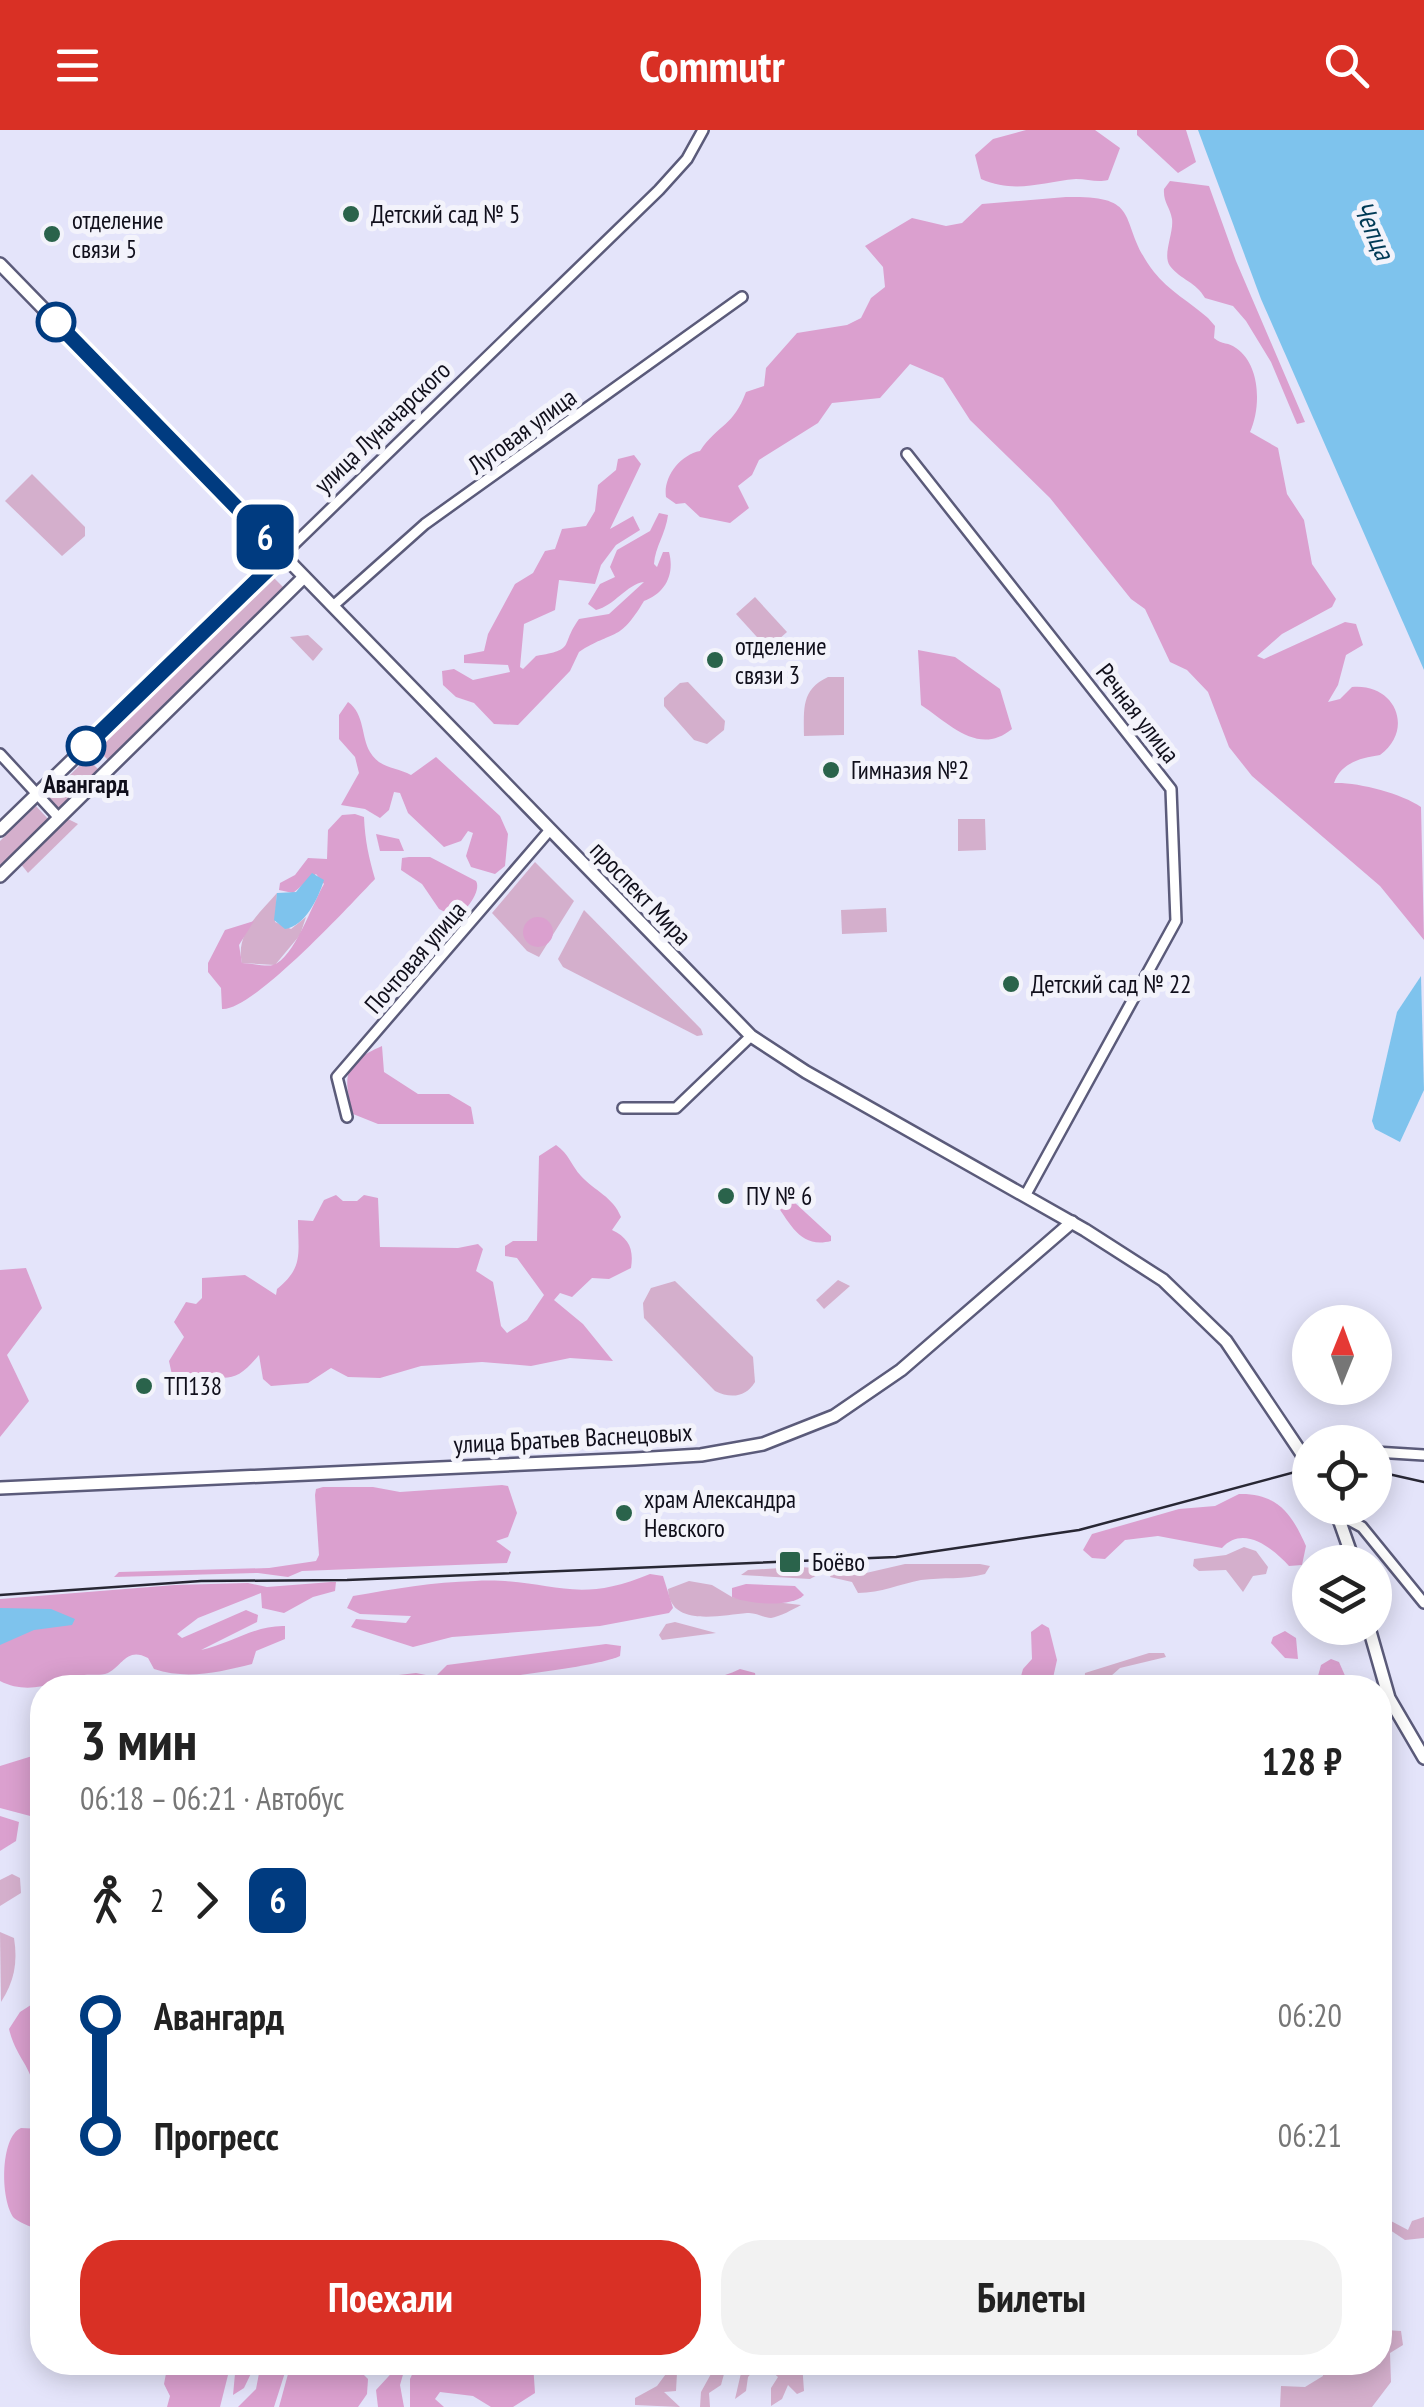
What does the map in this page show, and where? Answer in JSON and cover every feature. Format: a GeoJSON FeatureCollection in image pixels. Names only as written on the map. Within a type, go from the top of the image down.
{"type":"FeatureCollection","features":[{"type":"Feature","properties":{"kind":"main road","name":"проспект Мира"},"geometry":{"type":"LineString","coordinates":[[0,264],[5,279],[283,555],[751,1036],[806,1072],[1122,1252],[1188,1301],[1226,1341],[1292,1432]]}},
{"type":"Feature","properties":{"kind":"main road","name":"улица Луначарского"},"geometry":{"type":"LineString","coordinates":[[0,830],[283,555]]}},
{"type":"Feature","properties":{"kind":"main road"},"geometry":{"type":"LineString","coordinates":[[0,876],[304,577]]}},
{"type":"Feature","properties":{"kind":"main road","name":"улица Братьев Васнецовых"},"geometry":{"type":"LineString","coordinates":[[0,1488],[635,1459],[763,1444],[802,1432],[867,1397],[1072,1222]]}},
{"type":"Feature","properties":{"kind":"main road"},"geometry":{"type":"LineString","coordinates":[[1374,1645],[1382,1675]]}},
{"type":"Feature","properties":{"kind":"main road"},"geometry":{"type":"LineString","coordinates":[[1392,1703],[1424,1758]]}},
{"type":"Feature","properties":{"kind":"street","name":"улица Луначарского"},"geometry":{"type":"LineString","coordinates":[[283,555],[659,190],[702,132]]}},
{"type":"Feature","properties":{"kind":"street","name":"Луговая улица"},"geometry":{"type":"LineString","coordinates":[[332,606],[425,524],[742,297]]}},
{"type":"Feature","properties":{"kind":"street","name":"Речная улица"},"geometry":{"type":"LineString","coordinates":[[907,454],[1172,789],[1176,921],[1025,1196]]}},
{"type":"Feature","properties":{"kind":"street"},"geometry":{"type":"LineString","coordinates":[[0,754],[59,818]]}},
{"type":"Feature","properties":{"kind":"street","name":"Почтовая улица"},"geometry":{"type":"LineString","coordinates":[[347,1117],[336,1077],[549,831]]}},
{"type":"Feature","properties":{"kind":"street"},"geometry":{"type":"LineString","coordinates":[[623,1108],[676,1108],[751,1036]]}},
{"type":"Feature","properties":{"kind":"street"},"geometry":{"type":"LineString","coordinates":[[1392,1453],[1424,1455]]}},
{"type":"Feature","properties":{"kind":"street"},"geometry":{"type":"LineString","coordinates":[[1359,1525],[1424,1603]]}},
{"type":"Feature","properties":{"kind":"shaded area"},"geometry":{"type":"Polygon","coordinates":[[[1026,130],[1095,130],[1120,148],[1108,180],[1006,186],[981,179],[975,155],[993,139],[1026,130]]]}},
{"type":"Feature","properties":{"kind":"shaded area"},"geometry":{"type":"Polygon","coordinates":[[[1137,130],[1186,130],[1196,162],[1178,173],[1137,135],[1137,130]]]}},
{"type":"Feature","properties":{"kind":"shaded area"},"geometry":{"type":"Polygon","coordinates":[[[1170,181],[1209,186],[1236,261],[1305,422],[1297,424],[1271,362],[1246,321],[1233,306],[1205,298],[1170,266],[1167,256],[1172,219],[1164,189],[1170,181]]]}},
{"type":"Feature","properties":{"kind":"shaded area"},"geometry":{"type":"Polygon","coordinates":[[[1066,197],[1108,201],[1119,207],[1154,272],[1208,318],[1215,326],[1214,338],[1236,348],[1250,365],[1257,399],[1250,432],[1278,448],[1287,494],[1304,520],[1312,564],[1336,599],[1332,607],[1282,634],[1257,656],[1264,659],[1345,622],[1356,624],[1363,645],[1346,655],[1338,685],[1328,702],[1340,699],[1352,687],[1367,688],[1389,700],[1398,721],[1391,744],[1380,755],[1352,763],[1334,783],[1379,789],[1421,807],[1424,940],[1380,886],[1252,776],[1229,747],[1208,692],[1187,670],[1170,662],[1145,609],[1131,599],[1050,498],[970,420],[943,378],[910,364],[880,398],[832,403],[818,423],[759,460],[752,475],[738,486],[749,508],[730,523],[700,517],[685,503],[676,504],[666,497],[667,482],[674,468],[700,451],[731,419],[746,392],[764,386],[766,368],[797,333],[847,325],[861,318],[871,298],[885,287],[883,267],[865,246],[912,218],[946,226],[962,223],[982,204],[1066,197]]]}},
{"type":"Feature","properties":{"kind":"shaded area"},"geometry":{"type":"Polygon","coordinates":[[[634,455],[641,464],[610,529],[633,516],[640,530],[616,545],[601,565],[595,584],[559,580],[555,610],[524,624],[520,667],[523,669],[536,656],[562,649],[579,619],[609,614],[644,582],[603,608],[596,610],[588,604],[600,584],[615,577],[610,567],[617,550],[650,531],[659,513],[668,515],[654,564],[657,567],[663,552],[669,552],[671,568],[667,582],[644,601],[621,630],[579,652],[570,671],[518,725],[494,724],[474,703],[456,697],[443,685],[442,671],[454,669],[473,680],[510,672],[508,665],[464,663],[464,655],[484,651],[488,634],[515,584],[533,573],[545,551],[555,549],[562,529],[586,526],[595,511],[598,485],[616,470],[618,459],[634,455]]]}},
{"type":"Feature","properties":{"kind":"shaded area"},"geometry":{"type":"Polygon","coordinates":[[[32,474],[85,527],[85,536],[62,556],[5,501],[32,474]]]}},
{"type":"Feature","properties":{"kind":"shaded area"},"geometry":{"type":"Polygon","coordinates":[[[272,576],[285,589],[108,760],[96,748],[272,576]]]}},
{"type":"Feature","properties":{"kind":"shaded area"},"geometry":{"type":"Polygon","coordinates":[[[755,597],[787,632],[768,649],[736,614],[755,597]]]}},
{"type":"Feature","properties":{"kind":"shaded area"},"geometry":{"type":"Polygon","coordinates":[[[308,635],[323,649],[313,661],[290,637],[308,635]]]}},
{"type":"Feature","properties":{"kind":"shaded area"},"geometry":{"type":"Polygon","coordinates":[[[918,650],[955,657],[1000,689],[1012,729],[1000,737],[977,739],[954,729],[921,705],[918,650]]]}},
{"type":"Feature","properties":{"kind":"shaded area"},"geometry":{"type":"Polygon","coordinates":[[[828,677],[844,677],[844,735],[804,736],[804,708],[809,694],[828,677]]]}},
{"type":"Feature","properties":{"kind":"shaded area"},"geometry":{"type":"Polygon","coordinates":[[[688,682],[725,721],[724,730],[707,744],[694,740],[664,706],[664,698],[680,683],[688,682]]]}},
{"type":"Feature","properties":{"kind":"shaded area"},"geometry":{"type":"Polygon","coordinates":[[[348,702],[360,719],[367,746],[379,762],[411,775],[436,757],[500,816],[508,834],[505,866],[495,874],[471,867],[466,856],[473,833],[468,831],[461,841],[444,847],[408,813],[400,793],[394,792],[389,810],[380,818],[365,809],[341,805],[359,773],[355,757],[339,739],[339,715],[348,702]]]}},
{"type":"Feature","properties":{"kind":"shaded area"},"geometry":{"type":"Polygon","coordinates":[[[87,758],[100,771],[56,814],[43,802],[87,758]]]}},
{"type":"Feature","properties":{"kind":"shaded area"},"geometry":{"type":"Polygon","coordinates":[[[36,806],[48,819],[0,867],[0,841],[36,806]]]}},
{"type":"Feature","properties":{"kind":"shaded area"},"geometry":{"type":"Polygon","coordinates":[[[342,815],[364,817],[375,879],[277,976],[236,1005],[222,1009],[221,988],[208,972],[208,963],[225,930],[254,921],[239,945],[242,963],[273,965],[281,961],[324,884],[316,874],[293,893],[279,890],[280,883],[295,875],[308,858],[327,859],[328,830],[342,815]]]}},
{"type":"Feature","properties":{"kind":"shaded area"},"geometry":{"type":"Polygon","coordinates":[[[66,818],[78,824],[28,873],[20,863],[66,818]]]}},
{"type":"Feature","properties":{"kind":"shaded area"},"geometry":{"type":"Polygon","coordinates":[[[958,819],[985,819],[986,850],[958,851],[958,819]]]}},
{"type":"Feature","properties":{"kind":"shaded area"},"geometry":{"type":"Polygon","coordinates":[[[376,834],[399,839],[404,851],[380,851],[376,834]]]}},
{"type":"Feature","properties":{"kind":"shaded area"},"geometry":{"type":"Polygon","coordinates":[[[430,857],[476,881],[475,896],[455,917],[439,909],[422,884],[401,870],[402,858],[430,857]]]}},
{"type":"Feature","properties":{"kind":"shaded area"},"geometry":{"type":"Polygon","coordinates":[[[535,862],[574,901],[539,957],[527,951],[492,913],[535,862]]]}},
{"type":"Feature","properties":{"kind":"shaded area"},"geometry":{"type":"Polygon","coordinates":[[[277,893],[275,922],[291,929],[306,917],[300,935],[275,965],[242,963],[245,933],[277,893]]]}},
{"type":"Feature","properties":{"kind":"shaded area"},"geometry":{"type":"Polygon","coordinates":[[[886,908],[887,932],[842,934],[841,910],[886,908]]]}},
{"type":"Feature","properties":{"kind":"shaded area"},"geometry":{"type":"Polygon","coordinates":[[[584,910],[703,1035],[697,1036],[563,967],[558,959],[584,910]]]}},
{"type":"Feature","properties":{"kind":"shaded area"},"geometry":{"type":"Polygon","coordinates":[[[538,917],[548,922],[553,932],[548,942],[538,947],[528,942],[523,932],[528,922],[538,917]]]}},
{"type":"Feature","properties":{"kind":"shaded area"},"geometry":{"type":"Polygon","coordinates":[[[382,1046],[384,1072],[418,1094],[449,1094],[471,1107],[474,1124],[378,1124],[353,1114],[349,1073],[359,1059],[382,1046]]]}},
{"type":"Feature","properties":{"kind":"shaded area"},"geometry":{"type":"Polygon","coordinates":[[[556,1145],[581,1176],[618,1210],[621,1217],[612,1230],[623,1237],[631,1250],[631,1268],[609,1279],[592,1278],[572,1297],[560,1293],[554,1300],[583,1324],[613,1361],[570,1358],[531,1366],[482,1362],[421,1366],[380,1378],[348,1377],[331,1368],[308,1383],[271,1386],[263,1379],[259,1355],[232,1377],[172,1375],[169,1361],[184,1337],[174,1322],[186,1302],[196,1304],[202,1298],[202,1278],[245,1275],[276,1295],[296,1266],[298,1220],[313,1221],[324,1200],[336,1195],[343,1201],[357,1201],[364,1195],[378,1198],[380,1247],[458,1248],[478,1244],[483,1249],[476,1271],[493,1282],[501,1326],[507,1333],[527,1320],[544,1295],[517,1258],[505,1256],[505,1246],[513,1241],[537,1241],[539,1156],[556,1145]]]}},
{"type":"Feature","properties":{"kind":"shaded area"},"geometry":{"type":"Polygon","coordinates":[[[781,1190],[831,1236],[831,1241],[811,1241],[797,1232],[774,1201],[775,1192],[781,1190]]]}},
{"type":"Feature","properties":{"kind":"shaded area"},"geometry":{"type":"Polygon","coordinates":[[[26,1268],[42,1308],[7,1355],[29,1401],[0,1437],[0,1270],[26,1268]]]}},
{"type":"Feature","properties":{"kind":"shaded area"},"geometry":{"type":"Polygon","coordinates":[[[838,1280],[850,1286],[824,1309],[816,1300],[838,1280]]]}},
{"type":"Feature","properties":{"kind":"shaded area"},"geometry":{"type":"Polygon","coordinates":[[[675,1281],[753,1357],[755,1382],[743,1394],[732,1396],[715,1391],[644,1318],[643,1303],[651,1288],[675,1281]]]}},
{"type":"Feature","properties":{"kind":"shaded area"},"geometry":{"type":"Polygon","coordinates":[[[508,1486],[517,1513],[508,1537],[496,1541],[511,1552],[507,1563],[302,1571],[288,1577],[258,1573],[114,1577],[119,1572],[269,1568],[316,1561],[319,1555],[315,1495],[316,1489],[323,1487],[373,1487],[400,1492],[508,1486]]]}},
{"type":"Feature","properties":{"kind":"shaded area"},"geometry":{"type":"Polygon","coordinates":[[[1239,1494],[1264,1497],[1289,1515],[1306,1545],[1292,1545],[1289,1566],[1267,1547],[1240,1538],[1222,1548],[1158,1536],[1125,1540],[1105,1559],[1092,1558],[1083,1550],[1092,1534],[1179,1509],[1215,1506],[1239,1494]]]}},
{"type":"Feature","properties":{"kind":"shaded area"},"geometry":{"type":"Polygon","coordinates":[[[1244,1547],[1256,1551],[1268,1567],[1266,1574],[1253,1576],[1243,1592],[1226,1570],[1199,1571],[1193,1566],[1194,1559],[1226,1555],[1244,1547]]]}},
{"type":"Feature","properties":{"kind":"shaded area"},"geometry":{"type":"Polygon","coordinates":[[[905,1564],[990,1566],[985,1574],[977,1576],[921,1580],[866,1593],[858,1593],[852,1582],[830,1577],[834,1569],[866,1573],[905,1564]]]}},
{"type":"Feature","properties":{"kind":"shaded area"},"geometry":{"type":"Polygon","coordinates":[[[820,1568],[821,1573],[810,1579],[741,1575],[748,1570],[820,1568]]]}},
{"type":"Feature","properties":{"kind":"shaded area"},"geometry":{"type":"Polygon","coordinates":[[[650,1574],[663,1576],[673,1608],[669,1613],[600,1626],[452,1637],[413,1647],[351,1627],[356,1619],[406,1623],[411,1616],[360,1614],[347,1608],[353,1596],[429,1584],[501,1581],[580,1590],[623,1584],[650,1574]]]}},
{"type":"Feature","properties":{"kind":"shaded area"},"geometry":{"type":"Polygon","coordinates":[[[689,1581],[712,1585],[732,1597],[801,1605],[771,1618],[750,1613],[711,1617],[687,1614],[671,1601],[668,1589],[689,1581]]]}},
{"type":"Feature","properties":{"kind":"shaded area"},"geometry":{"type":"Polygon","coordinates":[[[336,1582],[335,1591],[313,1597],[284,1613],[262,1608],[261,1593],[198,1618],[177,1634],[182,1638],[246,1610],[258,1615],[257,1622],[201,1650],[263,1628],[285,1626],[285,1639],[256,1651],[252,1664],[216,1672],[179,1674],[154,1669],[148,1658],[135,1655],[99,1675],[30,1675],[30,1687],[0,1681],[0,1599],[175,1585],[248,1583],[267,1587],[336,1582]]]}},
{"type":"Feature","properties":{"kind":"shaded area"},"geometry":{"type":"Polygon","coordinates":[[[746,1584],[795,1586],[804,1595],[790,1602],[770,1604],[732,1597],[732,1588],[746,1584]]]}},
{"type":"Feature","properties":{"kind":"shaded area"},"geometry":{"type":"Polygon","coordinates":[[[675,1622],[716,1633],[662,1640],[659,1635],[666,1624],[675,1622]]]}},
{"type":"Feature","properties":{"kind":"shaded area"},"geometry":{"type":"Polygon","coordinates":[[[1042,1624],[1049,1628],[1057,1660],[1054,1675],[1021,1675],[1032,1659],[1031,1632],[1042,1624]]]}},
{"type":"Feature","properties":{"kind":"shaded area"},"geometry":{"type":"Polygon","coordinates":[[[1285,1631],[1292,1635],[1298,1659],[1285,1658],[1271,1643],[1273,1637],[1285,1631]]]}},
{"type":"Feature","properties":{"kind":"shaded area"},"geometry":{"type":"Polygon","coordinates":[[[606,1644],[621,1646],[620,1656],[607,1660],[527,1674],[437,1675],[447,1665],[606,1644]]]}},
{"type":"Feature","properties":{"kind":"shaded area"},"geometry":{"type":"Polygon","coordinates":[[[1149,1653],[1164,1653],[1166,1657],[1120,1668],[1112,1675],[1085,1673],[1149,1653]]]}},
{"type":"Feature","properties":{"kind":"shaded area"},"geometry":{"type":"Polygon","coordinates":[[[1331,1659],[1339,1662],[1345,1675],[1318,1675],[1321,1665],[1331,1659]]]}},
{"type":"Feature","properties":{"kind":"shaded area"},"geometry":{"type":"Polygon","coordinates":[[[740,1669],[755,1675],[724,1675],[740,1669]]]}},
{"type":"Feature","properties":{"kind":"shaded area"},"geometry":{"type":"Polygon","coordinates":[[[30,1757],[30,1816],[0,1808],[0,1766],[30,1757]]]}},
{"type":"Feature","properties":{"kind":"shaded area"},"geometry":{"type":"Polygon","coordinates":[[[0,1816],[19,1822],[16,1841],[0,1851],[0,1816]]]}},
{"type":"Feature","properties":{"kind":"shaded area"},"geometry":{"type":"Polygon","coordinates":[[[12,1874],[20,1878],[21,1893],[0,1906],[0,1880],[12,1874]]]}},
{"type":"Feature","properties":{"kind":"shaded area"},"geometry":{"type":"Polygon","coordinates":[[[0,1932],[14,1938],[15,1956],[12,1980],[1,2002],[0,1932]]]}},
{"type":"Feature","properties":{"kind":"shaded area"},"geometry":{"type":"Polygon","coordinates":[[[30,2006],[30,2074],[9,2029],[20,2012],[30,2006]]]}},
{"type":"Feature","properties":{"kind":"shaded area"},"geometry":{"type":"Polygon","coordinates":[[[21,2128],[30,2128],[30,2227],[14,2218],[6,2198],[4,2170],[14,2134],[21,2128]]]}},
{"type":"Feature","properties":{"kind":"shaded area"},"geometry":{"type":"Polygon","coordinates":[[[1424,2217],[1424,2238],[1405,2240],[1392,2231],[1392,2222],[1408,2230],[1412,2221],[1424,2217]]]}},
{"type":"Feature","properties":{"kind":"shaded area"},"geometry":{"type":"Polygon","coordinates":[[[1392,2330],[1401,2331],[1403,2345],[1392,2352],[1392,2330]]]}},
{"type":"Feature","properties":{"kind":"shaded area"},"geometry":{"type":"Polygon","coordinates":[[[166,2375],[228,2375],[220,2407],[167,2407],[170,2396],[164,2384],[166,2375]]]}},
{"type":"Feature","properties":{"kind":"shaded area"},"geometry":{"type":"Polygon","coordinates":[[[235,2375],[250,2375],[244,2388],[233,2395],[235,2375]]]}},
{"type":"Feature","properties":{"kind":"shaded area"},"geometry":{"type":"Polygon","coordinates":[[[259,2375],[284,2375],[274,2407],[238,2407],[256,2389],[259,2375]]]}},
{"type":"Feature","properties":{"kind":"shaded area"},"geometry":{"type":"Polygon","coordinates":[[[288,2375],[364,2375],[368,2379],[367,2394],[358,2407],[279,2407],[288,2375]]]}},
{"type":"Feature","properties":{"kind":"shaded area"},"geometry":{"type":"Polygon","coordinates":[[[390,2375],[403,2375],[400,2385],[404,2407],[378,2407],[376,2390],[390,2375]]]}},
{"type":"Feature","properties":{"kind":"shaded area"},"geometry":{"type":"Polygon","coordinates":[[[412,2375],[534,2375],[535,2393],[513,2407],[491,2407],[473,2396],[440,2392],[435,2399],[444,2407],[410,2407],[412,2375]]]}},
{"type":"Feature","properties":{"kind":"shaded area"},"geometry":{"type":"Polygon","coordinates":[[[665,2375],[677,2375],[676,2391],[664,2392],[680,2407],[635,2405],[635,2398],[657,2386],[665,2375]]]}},
{"type":"Feature","properties":{"kind":"shaded area"},"geometry":{"type":"Polygon","coordinates":[[[710,2375],[724,2375],[721,2385],[709,2393],[710,2407],[700,2407],[701,2392],[710,2375]]]}},
{"type":"Feature","properties":{"kind":"shaded area"},"geometry":{"type":"Polygon","coordinates":[[[741,2375],[750,2375],[746,2391],[735,2399],[741,2375]]]}},
{"type":"Feature","properties":{"kind":"shaded area"},"geometry":{"type":"Polygon","coordinates":[[[803,2375],[804,2391],[797,2394],[788,2385],[782,2399],[771,2406],[771,2388],[778,2377],[803,2375]]]}},
{"type":"Feature","properties":{"kind":"shaded area"},"geometry":{"type":"Polygon","coordinates":[[[1391,2375],[1391,2382],[1372,2407],[1280,2407],[1281,2386],[1305,2387],[1323,2376],[1391,2375]]]}},
{"type":"Feature","properties":{"kind":"water","name":"Чепца"},"geometry":{"type":"Polygon","coordinates":[[[1198,130],[1424,130],[1424,670],[1261,299],[1198,130]]]}},
{"type":"Feature","properties":{"kind":"water"},"geometry":{"type":"Polygon","coordinates":[[[312,873],[324,880],[318,895],[305,917],[285,929],[274,920],[277,893],[296,892],[312,873]]]}},
{"type":"Feature","properties":{"kind":"water"},"geometry":{"type":"Polygon","coordinates":[[[1421,976],[1424,1090],[1400,1142],[1375,1129],[1372,1121],[1397,1012],[1421,976]]]}},
{"type":"Feature","properties":{"kind":"water"},"geometry":{"type":"Polygon","coordinates":[[[0,1608],[51,1609],[75,1619],[72,1625],[34,1630],[0,1645],[0,1608]]]}},
{"type":"Feature","properties":{"kind":"railway"},"geometry":{"type":"LineString","coordinates":[[0,1595],[201,1581],[347,1580],[896,1557],[1079,1530],[1292,1473]]}},
{"type":"Feature","properties":{"kind":"railway"},"geometry":{"type":"LineString","coordinates":[[1392,1475],[1424,1482]]}},
{"type":"Feature","properties":{"kind":"bus line","name":"6"},"geometry":{"type":"LineString","coordinates":[[56,322],[283,555],[86,746]]}},
{"type":"Feature","properties":{"kind":"place","name":"Детский сад № 5"},"geometry":{"type":"Point","coordinates":[351,214]}},
{"type":"Feature","properties":{"kind":"place","name":"отделение связи 5"},"geometry":{"type":"Point","coordinates":[52,234]}},
{"type":"Feature","properties":{"kind":"place","name":"отделение связи 3"},"geometry":{"type":"Point","coordinates":[715,660]}},
{"type":"Feature","properties":{"kind":"place","name":"Авангард"},"geometry":{"type":"Point","coordinates":[86,746]}},
{"type":"Feature","properties":{"kind":"place","name":"Гимназия №2"},"geometry":{"type":"Point","coordinates":[831,770]}},
{"type":"Feature","properties":{"kind":"place","name":"Детский сад № 22"},"geometry":{"type":"Point","coordinates":[1011,984]}},
{"type":"Feature","properties":{"kind":"place","name":"ПУ № 6"},"geometry":{"type":"Point","coordinates":[726,1196]}},
{"type":"Feature","properties":{"kind":"place","name":"ТП138"},"geometry":{"type":"Point","coordinates":[144,1386]}},
{"type":"Feature","properties":{"kind":"place","name":"храм Александра Невского"},"geometry":{"type":"Point","coordinates":[624,1513]}},
{"type":"Feature","properties":{"kind":"place","name":"Боёво"},"geometry":{"type":"Point","coordinates":[790,1562]}}]}
